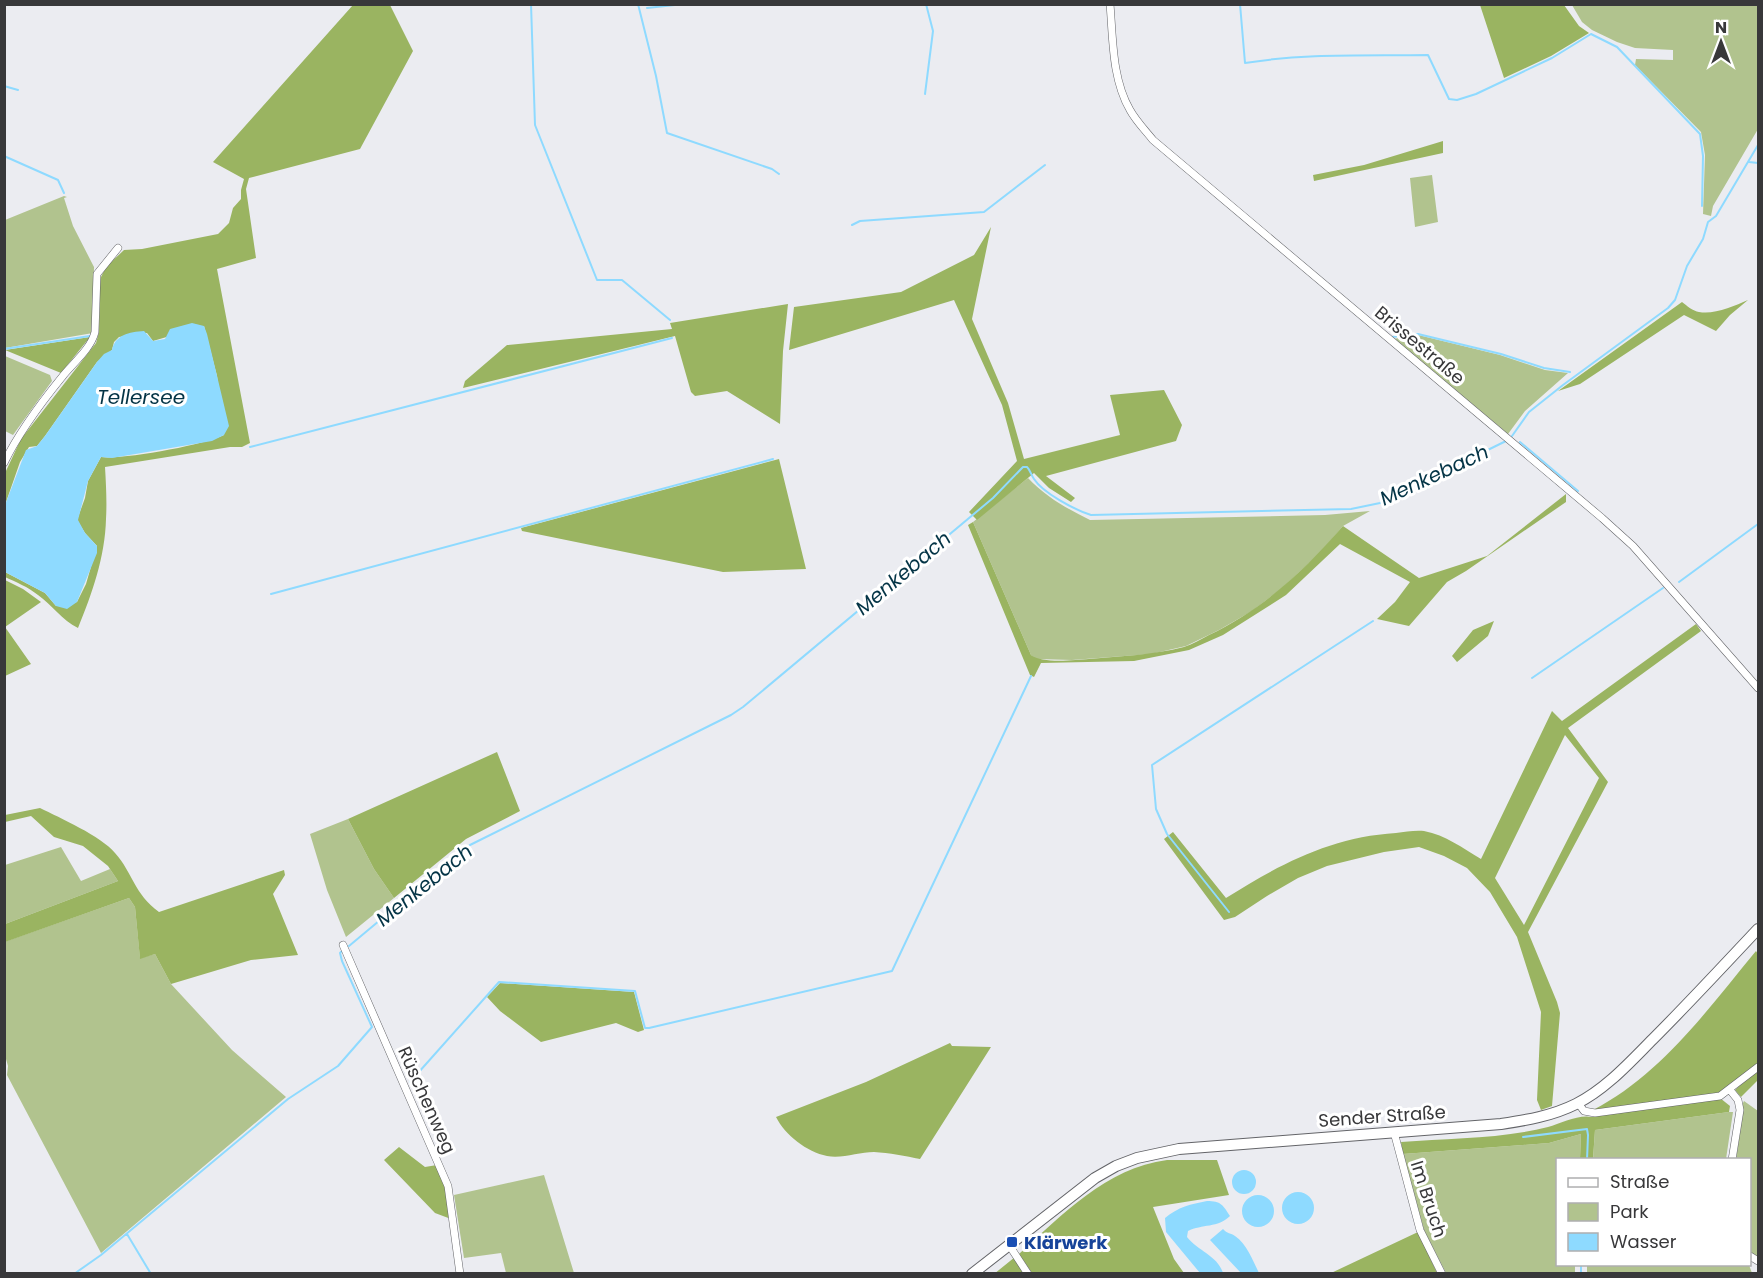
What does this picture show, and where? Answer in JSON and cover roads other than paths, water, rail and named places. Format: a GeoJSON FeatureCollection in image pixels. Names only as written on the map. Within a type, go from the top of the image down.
{"type":"FeatureCollection","features":[{"type":"Feature","properties":{"kind":"main road","name":"Sender Straße"},"geometry":{"type":"LineString","coordinates":[[972,1274],[1095,1178],[1137,1158],[1179,1149],[1510,1123],[1539,1118],[1578,1103],[1602,1088],[1617,1075],[1688,1004],[1758,928]]}},
{"type":"Feature","properties":{"kind":"street","name":"Brissestraße"},"geometry":{"type":"LineString","coordinates":[[1110,4],[1115,61],[1122,94],[1130,111],[1153,140],[1594,510],[1633,546],[1758,688]]}},
{"type":"Feature","properties":{"kind":"street"},"geometry":{"type":"LineString","coordinates":[[4,463],[19,436],[61,378],[92,342],[95,332],[97,274],[118,248]]}},
{"type":"Feature","properties":{"kind":"street","name":"Rüschenweg"},"geometry":{"type":"LineString","coordinates":[[344,945],[448,1186],[460,1274]]}},
{"type":"Feature","properties":{"kind":"street"},"geometry":{"type":"LineString","coordinates":[[1578,1103],[1584,1112],[1595,1113],[1720,1096],[1758,1067]]}},
{"type":"Feature","properties":{"kind":"street"},"geometry":{"type":"LineString","coordinates":[[1730,1090],[1740,1110],[1732,1158]]}},
{"type":"Feature","properties":{"kind":"street","name":"Im Bruch"},"geometry":{"type":"LineString","coordinates":[[1394,1132],[1420,1230],[1442,1274]]}},
{"type":"Feature","properties":{"kind":"street"},"geometry":{"type":"LineString","coordinates":[[1009,1245],[1028,1274]]}},
{"type":"Feature","properties":{"kind":"water","name":"Tellersee"},"geometry":{"type":"Polygon","coordinates":[[[192,323],[204,326],[207,334],[229,426],[224,435],[212,441],[112,458],[101,457],[88,481],[78,520],[85,533],[97,546],[97,553],[77,602],[67,609],[56,606],[45,593],[5,572],[5,505],[26,450],[37,446],[97,362],[104,354],[112,350],[119,338],[128,333],[144,331],[153,341],[165,339],[170,329],[192,323]]]}},
{"type":"Feature","properties":{"kind":"water"},"geometry":{"type":"Polygon","coordinates":[[[1244,1170],[1249,1171],[1255,1177],[1255,1187],[1249,1193],[1244,1194],[1239,1193],[1233,1187],[1232,1182],[1233,1177],[1239,1171],[1244,1170]]]}},
{"type":"Feature","properties":{"kind":"water"},"geometry":{"type":"Polygon","coordinates":[[[1298,1192],[1309,1197],[1314,1208],[1309,1219],[1298,1224],[1287,1219],[1282,1208],[1287,1197],[1298,1192]]]}},
{"type":"Feature","properties":{"kind":"water"},"geometry":{"type":"Polygon","coordinates":[[[1258,1195],[1269,1200],[1274,1211],[1269,1222],[1258,1227],[1247,1222],[1242,1211],[1247,1200],[1258,1195]]]}},
{"type":"Feature","properties":{"kind":"water"},"geometry":{"type":"Polygon","coordinates":[[[1207,1201],[1221,1204],[1230,1216],[1215,1224],[1188,1231],[1187,1237],[1217,1262],[1223,1273],[1200,1273],[1166,1232],[1165,1218],[1170,1214],[1185,1206],[1207,1201]]]}},
{"type":"Feature","properties":{"kind":"water"},"geometry":{"type":"Polygon","coordinates":[[[1223,1229],[1243,1243],[1259,1273],[1241,1273],[1210,1240],[1223,1229]]]}},
{"type":"Feature","properties":{"kind":"waterway"},"geometry":{"type":"LineString","coordinates":[[531,4],[535,125],[597,280],[622,280],[670,320]]}},
{"type":"Feature","properties":{"kind":"waterway"},"geometry":{"type":"LineString","coordinates":[[638,4],[667,133],[772,169],[779,174]]}},
{"type":"Feature","properties":{"kind":"waterway"},"geometry":{"type":"LineString","coordinates":[[647,8],[684,4]]}},
{"type":"Feature","properties":{"kind":"waterway"},"geometry":{"type":"LineString","coordinates":[[925,94],[933,31],[926,4]]}},
{"type":"Feature","properties":{"kind":"waterway"},"geometry":{"type":"LineString","coordinates":[[1240,4],[1245,63],[1314,56],[1428,55],[1449,99],[1457,100],[1476,94],[1552,58],[1591,34],[1617,47],[1700,134],[1703,156],[1702,206]]}},
{"type":"Feature","properties":{"kind":"waterway"},"geometry":{"type":"LineString","coordinates":[[4,86],[18,90]]}},
{"type":"Feature","properties":{"kind":"waterway","name":"Menkebach"},"geometry":{"type":"LineString","coordinates":[[1512,436],[1529,412],[1668,308],[1675,300],[1687,266],[1703,239],[1708,222],[1716,216],[1758,145]]}},
{"type":"Feature","properties":{"kind":"waterway"},"geometry":{"type":"LineString","coordinates":[[4,156],[58,180],[64,193]]}},
{"type":"Feature","properties":{"kind":"waterway"},"geometry":{"type":"LineString","coordinates":[[1749,162],[1758,163]]}},
{"type":"Feature","properties":{"kind":"waterway"},"geometry":{"type":"LineString","coordinates":[[852,225],[860,221],[984,212],[1045,165]]}},
{"type":"Feature","properties":{"kind":"waterway"},"geometry":{"type":"LineString","coordinates":[[1392,337],[1418,334],[1501,354],[1544,368],[1570,372]]}},
{"type":"Feature","properties":{"kind":"waterway"},"geometry":{"type":"LineString","coordinates":[[4,349],[90,336]]}},
{"type":"Feature","properties":{"kind":"waterway"},"geometry":{"type":"LineString","coordinates":[[250,447],[672,338]]}},
{"type":"Feature","properties":{"kind":"waterway","name":"Menkebach"},"geometry":{"type":"LineString","coordinates":[[349,946],[470,845],[743,707],[993,498],[1023,467],[1027,467],[1038,484],[1052,495],[1091,515],[1351,509],[1380,503],[1506,441]]}},
{"type":"Feature","properties":{"kind":"waterway"},"geometry":{"type":"LineString","coordinates":[[1520,442],[1578,491]]}},
{"type":"Feature","properties":{"kind":"waterway"},"geometry":{"type":"LineString","coordinates":[[271,594],[773,459]]}},
{"type":"Feature","properties":{"kind":"waterway"},"geometry":{"type":"LineString","coordinates":[[1679,582],[1758,524]]}},
{"type":"Feature","properties":{"kind":"waterway"},"geometry":{"type":"LineString","coordinates":[[1532,678],[1663,588]]}},
{"type":"Feature","properties":{"kind":"waterway"},"geometry":{"type":"LineString","coordinates":[[1229,912],[1167,834],[1156,809],[1152,765],[1373,621]]}},
{"type":"Feature","properties":{"kind":"waterway"},"geometry":{"type":"LineString","coordinates":[[410,1082],[499,982],[635,991],[645,1028],[649,1028],[892,971],[1031,676]]}},
{"type":"Feature","properties":{"kind":"waterway","name":"Menkebach"},"geometry":{"type":"LineString","coordinates":[[74,1274],[101,1255],[288,1099],[338,1066],[372,1027],[342,961],[340,953],[342,951]]}},
{"type":"Feature","properties":{"kind":"waterway"},"geometry":{"type":"LineString","coordinates":[[1523,1137],[1587,1129],[1587,1158]]}},
{"type":"Feature","properties":{"kind":"waterway"},"geometry":{"type":"LineString","coordinates":[[127,1234],[151,1274]]}},
{"type":"Feature","properties":{"kind":"waterway"},"geometry":{"type":"LineString","coordinates":[[1581,1266],[1581,1274]]}},
{"type":"Feature","properties":{"kind":"place","name":"Klärwerk"},"geometry":{"type":"Point","coordinates":[1012,1242]}}]}
